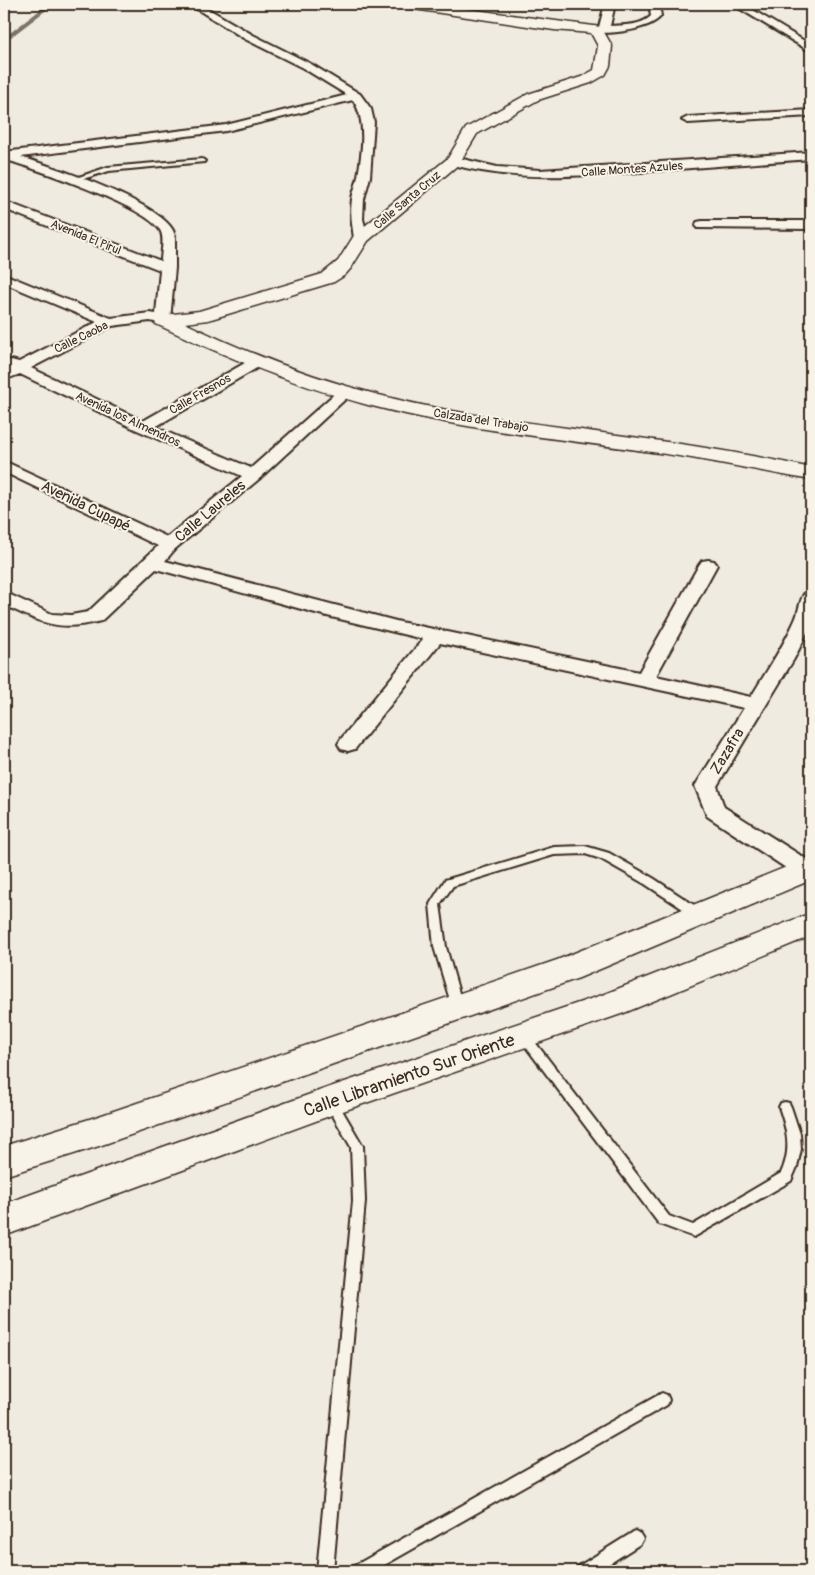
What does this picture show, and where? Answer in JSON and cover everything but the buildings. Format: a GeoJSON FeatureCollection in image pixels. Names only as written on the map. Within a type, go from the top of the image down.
{"type":"FeatureCollection","features":[{"type":"Feature","properties":{"kind":"street"},"geometry":{"type":"LineString","coordinates":[[194,4],[250,37],[307,66],[356,96],[365,109],[368,122],[364,177],[358,199],[357,219],[361,238]]}},
{"type":"Feature","properties":{"kind":"street"},"geometry":{"type":"LineString","coordinates":[[407,4],[554,26],[600,29],[624,28],[648,23],[656,16],[654,4]]}},
{"type":"Feature","properties":{"kind":"street"},"geometry":{"type":"LineString","coordinates":[[600,29],[610,4]]}},
{"type":"Feature","properties":{"kind":"street"},"geometry":{"type":"LineString","coordinates":[[737,4],[809,46]]}},
{"type":"Feature","properties":{"kind":"street","name":"Calle Santa Cruz"},"geometry":{"type":"LineString","coordinates":[[163,320],[202,316],[328,278],[339,272],[361,238],[454,161],[471,131],[485,120],[533,96],[586,80],[600,72],[603,66],[605,46],[600,29]]}},
{"type":"Feature","properties":{"kind":"street"},"geometry":{"type":"LineString","coordinates":[[6,155],[67,146],[169,136],[226,128],[356,96]]}},
{"type":"Feature","properties":{"kind":"street"},"geometry":{"type":"LineString","coordinates":[[688,120],[811,113]]}},
{"type":"Feature","properties":{"kind":"street"},"geometry":{"type":"LineString","coordinates":[[6,155],[76,179],[134,206],[163,224],[168,231],[168,268],[163,320]]}},
{"type":"Feature","properties":{"kind":"street","name":"Calle Montes Azules"},"geometry":{"type":"LineString","coordinates":[[454,161],[469,166],[495,170],[560,174],[811,155]]}},
{"type":"Feature","properties":{"kind":"street","name":"Avenida El Pirul"},"geometry":{"type":"LineString","coordinates":[[4,205],[168,268]]}},
{"type":"Feature","properties":{"kind":"street"},"geometry":{"type":"LineString","coordinates":[[702,225],[792,225],[808,231]]}},
{"type":"Feature","properties":{"kind":"street"},"geometry":{"type":"LineString","coordinates":[[4,278],[109,322]]}},
{"type":"Feature","properties":{"kind":"street","name":"Calle Caoba"},"geometry":{"type":"LineString","coordinates":[[4,376],[109,322],[150,317],[163,320]]}},
{"type":"Feature","properties":{"kind":"street","name":"Calzada del Trabajo"},"geometry":{"type":"LineString","coordinates":[[163,320],[257,362],[345,392],[408,408],[483,422],[755,460],[811,474]]}},
{"type":"Feature","properties":{"kind":"street","name":"Avenida los Almendros"},"geometry":{"type":"LineString","coordinates":[[4,361],[143,427],[253,475]]}},
{"type":"Feature","properties":{"kind":"street","name":"Calle Fresnos"},"geometry":{"type":"LineString","coordinates":[[143,427],[257,362]]}},
{"type":"Feature","properties":{"kind":"street","name":"Calle Laureles"},"geometry":{"type":"LineString","coordinates":[[4,598],[48,620],[71,621],[94,617],[153,563],[169,545],[253,475],[345,392]]}},
{"type":"Feature","properties":{"kind":"street","name":"Avenida Cupapé"},"geometry":{"type":"LineString","coordinates":[[4,466],[169,545]]}},
{"type":"Feature","properties":{"kind":"street"},"geometry":{"type":"LineString","coordinates":[[153,563],[303,604],[435,636],[755,704]]}},
{"type":"Feature","properties":{"kind":"street"},"geometry":{"type":"LineString","coordinates":[[644,679],[708,565]]}},
{"type":"Feature","properties":{"kind":"street","name":"Zazafra"},"geometry":{"type":"LineString","coordinates":[[808,869],[715,811],[706,786],[788,651],[805,619],[811,598]]}},
{"type":"Feature","properties":{"kind":"street"},"geometry":{"type":"LineString","coordinates":[[348,744],[435,636]]}},
{"type":"Feature","properties":{"kind":"street"},"geometry":{"type":"LineString","coordinates":[[4,1161],[99,1131],[568,969],[808,869]]}},
{"type":"Feature","properties":{"kind":"street","name":"Calle Libramiento Sur Oriente"},"geometry":{"type":"LineString","coordinates":[[4,1220],[330,1102],[613,1004],[811,924]]}},
{"type":"Feature","properties":{"kind":"lane"},"geometry":{"type":"LineString","coordinates":[[76,179],[108,169],[202,161]]}},
{"type":"Feature","properties":{"kind":"lane"},"geometry":{"type":"LineString","coordinates":[[457,1007],[440,947],[435,904],[449,883],[554,851],[585,850],[605,856],[649,881],[700,914]]}},
{"type":"Feature","properties":{"kind":"lane"},"geometry":{"type":"LineString","coordinates":[[524,1036],[664,1220],[694,1231],[786,1177],[793,1163],[795,1137],[785,1107]]}},
{"type":"Feature","properties":{"kind":"lane"},"geometry":{"type":"LineString","coordinates":[[325,1571],[359,1201],[357,1146],[330,1102]]}},
{"type":"Feature","properties":{"kind":"lane"},"geometry":{"type":"LineString","coordinates":[[359,1571],[662,1400]]}},
{"type":"Feature","properties":{"kind":"lane"},"geometry":{"type":"LineString","coordinates":[[584,1571],[635,1539]]}},
{"type":"Feature","properties":{"kind":"waterway"},"geometry":{"type":"LineString","coordinates":[[4,40],[51,4]]}}]}
